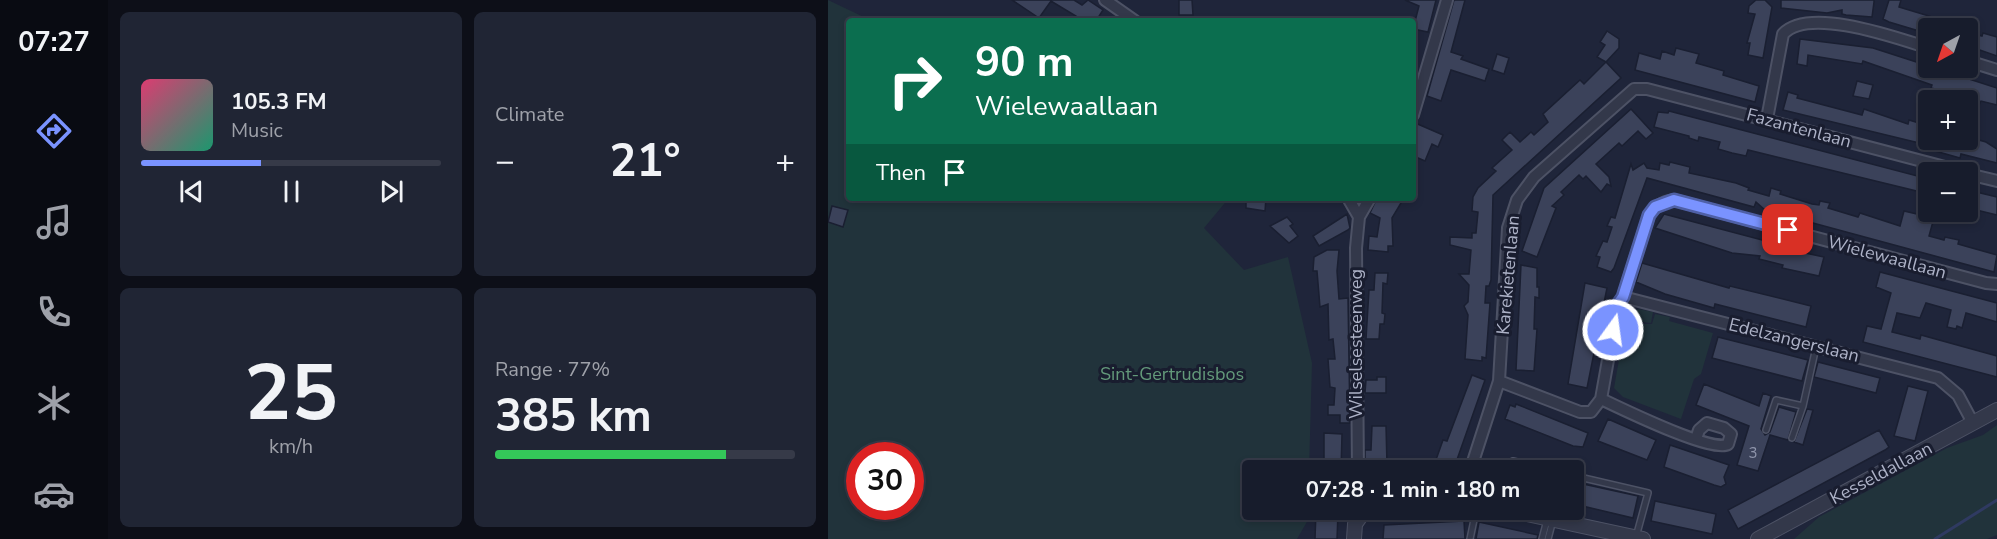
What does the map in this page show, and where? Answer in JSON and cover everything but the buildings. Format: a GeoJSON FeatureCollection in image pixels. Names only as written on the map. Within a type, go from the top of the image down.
{"type":"FeatureCollection","features":[{"type":"Feature","properties":{"kind":"street"},"geometry":{"type":"LineString","coordinates":[[1105,0],[1131,18]]}},
{"type":"Feature","properties":{"kind":"street"},"geometry":{"type":"LineString","coordinates":[[1416,105],[1447,0]]}},
{"type":"Feature","properties":{"kind":"street"},"geometry":{"type":"LineString","coordinates":[[1767,119],[1783,34],[1789,28],[1799,24],[1821,23],[1878,32],[1918,45]]}},
{"type":"Feature","properties":{"kind":"street"},"geometry":{"type":"LineString","coordinates":[[1978,64],[1997,70]]}},
{"type":"Feature","properties":{"kind":"street","name":"Fazantenlaan"},"geometry":{"type":"LineString","coordinates":[[1634,89],[1647,89],[1767,119],[1925,162]]}},
{"type":"Feature","properties":{"kind":"street","name":"Karekietenlaan"},"geometry":{"type":"LineString","coordinates":[[1474,460],[1499,381],[1509,228],[1517,200],[1534,177],[1634,89]]}},
{"type":"Feature","properties":{"kind":"street","name":"Fazantenlaan"},"geometry":{"type":"LineString","coordinates":[[1978,176],[1997,182]]}},
{"type":"Feature","properties":{"kind":"street","name":"Wielewaallaan"},"geometry":{"type":"LineString","coordinates":[[1623,297],[1649,215],[1655,207],[1674,200],[1986,283],[1997,284]]}},
{"type":"Feature","properties":{"kind":"street"},"geometry":{"type":"LineString","coordinates":[[1350,201],[1359,217]]}},
{"type":"Feature","properties":{"kind":"street","name":"Wilselsesteenweg"},"geometry":{"type":"LineString","coordinates":[[1358,460],[1356,286],[1359,217],[1368,201]]}},
{"type":"Feature","properties":{"kind":"street"},"geometry":{"type":"LineString","coordinates":[[1499,381],[1580,412],[1591,412],[1600,399],[1618,304],[1623,297]]}},
{"type":"Feature","properties":{"kind":"street","name":"Edelzangerslaan"},"geometry":{"type":"LineString","coordinates":[[1623,297],[1938,378],[1958,395],[1973,423]]}},
{"type":"Feature","properties":{"kind":"street"},"geometry":{"type":"LineString","coordinates":[[1600,399],[1696,439]]}},
{"type":"Feature","properties":{"kind":"street","name":"Kesseldallaan"},"geometry":{"type":"LineString","coordinates":[[1761,538],[1997,410]]}},
{"type":"Feature","properties":{"kind":"street"},"geometry":{"type":"LineString","coordinates":[[1353,539],[1358,520]]}},
{"type":"Feature","properties":{"kind":"street"},"geometry":{"type":"LineString","coordinates":[[1564,520],[1631,538]]}},
{"type":"Feature","properties":{"kind":"lane"},"geometry":{"type":"LineString","coordinates":[[1792,438],[1803,406],[1817,346]]}},
{"type":"Feature","properties":{"kind":"lane"},"geometry":{"type":"LineString","coordinates":[[1766,430],[1776,400],[1803,406]]}},
{"type":"Feature","properties":{"kind":"lane"},"geometry":{"type":"LineString","coordinates":[[1584,478],[1648,493],[1631,538]]}},
{"type":"Feature","properties":{"kind":"lane"},"geometry":{"type":"LineString","coordinates":[[1470,539],[1474,520]]}},
{"type":"Feature","properties":{"kind":"lane"},"geometry":{"type":"LineString","coordinates":[[1542,539],[1555,520]]}},
{"type":"Feature","properties":{"kind":"lane"},"geometry":{"type":"LineString","coordinates":[[1548,539],[1555,520]]}},
{"type":"Feature","properties":{"kind":"green space","name":"Sint-Gertrudisbos"},"geometry":{"type":"Polygon","coordinates":[[[828,0],[866,18],[846,18],[846,201],[1226,201],[1204,228],[1244,270],[1288,257],[1312,363],[1309,460],[1242,460],[1242,520],[1308,520],[1297,539],[828,539],[828,0]]]}},
{"type":"Feature","properties":{"kind":"green space"},"geometry":{"type":"Polygon","coordinates":[[[1638,309],[1653,312],[1651,323],[1638,324],[1652,324],[1655,314],[1670,317],[1669,321],[1713,333],[1701,374],[1694,379],[1681,419],[1623,397],[1614,388],[1624,331],[1629,332],[1637,325],[1629,330],[1624,329],[1627,316],[1638,309]]]}},
{"type":"Feature","properties":{"kind":"green space"},"geometry":{"type":"Polygon","coordinates":[[[1997,425],[1997,535],[1987,539],[1794,539],[1819,517],[1947,448],[1983,435],[1997,425]]]}},
{"type":"Feature","properties":{"kind":"waterway"},"geometry":{"type":"LineString","coordinates":[[1935,539],[1997,500]]}},
{"type":"Feature","properties":{"kind":"route"},"geometry":{"type":"LineString","coordinates":[[1613,330],[1618,304],[1623,297],[1649,215],[1661,203],[1674,200],[1788,230]]}}]}
